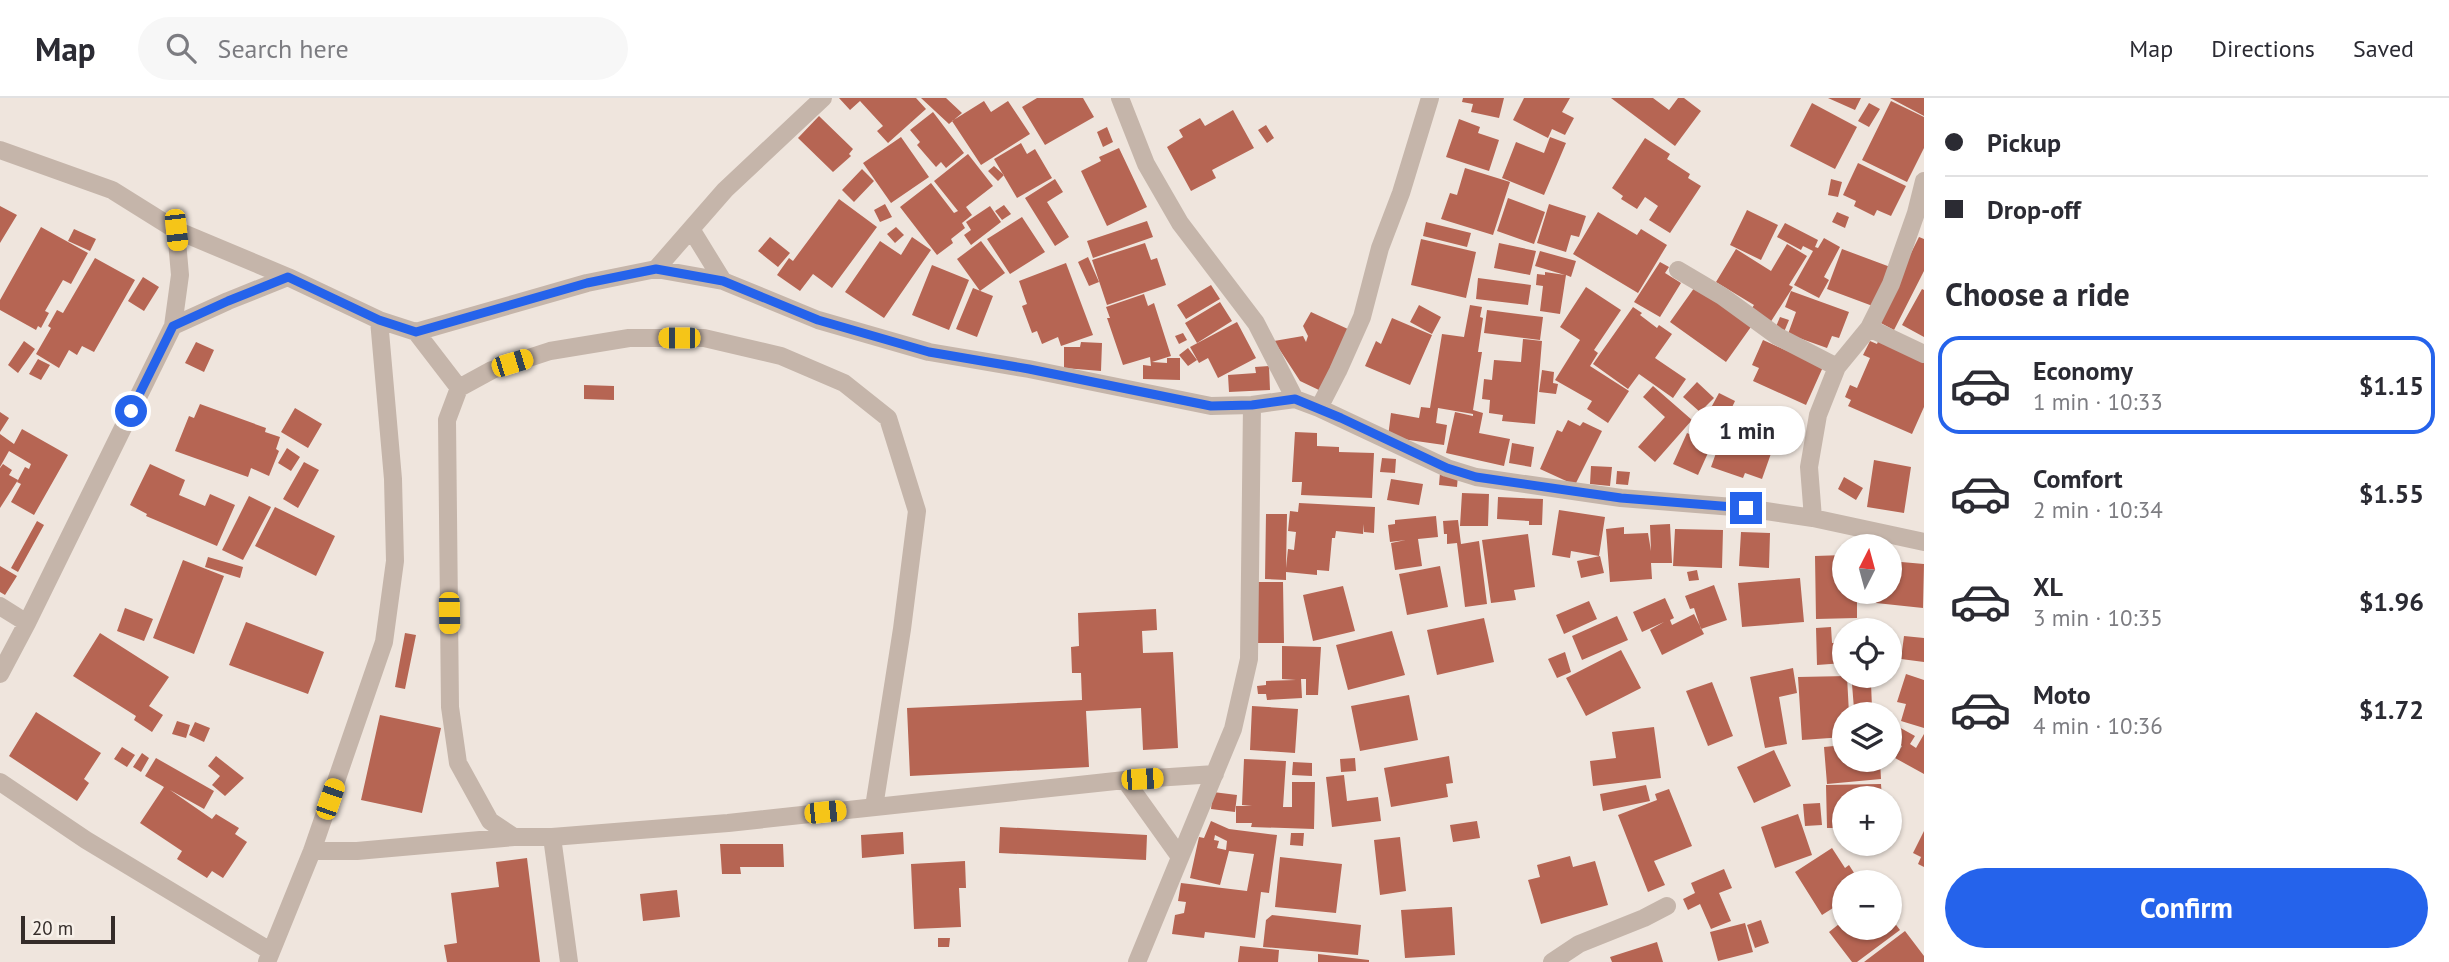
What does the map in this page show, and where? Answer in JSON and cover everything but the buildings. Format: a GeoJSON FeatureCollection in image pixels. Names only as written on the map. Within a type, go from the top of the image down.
{"type":"FeatureCollection","features":[{"type":"Feature","properties":{"kind":"street"},"geometry":{"type":"LineString","coordinates":[[656,269],[725,190],[823,98]]}},
{"type":"Feature","properties":{"kind":"street"},"geometry":{"type":"LineString","coordinates":[[1120,98],[1146,164],[1180,223],[1256,323],[1295,399]]}},
{"type":"Feature","properties":{"kind":"street"},"geometry":{"type":"LineString","coordinates":[[1318,408],[1362,317],[1380,248],[1401,193],[1430,98]]}},
{"type":"Feature","properties":{"kind":"street"},"geometry":{"type":"LineString","coordinates":[[0,150],[112,190],[176,230],[288,277],[379,320],[416,332],[587,283],[656,269],[723,281],[818,320],[929,352],[1029,369],[1211,406],[1252,405],[1295,399],[1447,468],[1476,477],[1621,498],[1746,508],[1813,518],[1924,542]]}},
{"type":"Feature","properties":{"kind":"street"},"geometry":{"type":"LineString","coordinates":[[1813,518],[1809,467],[1818,415],[1837,367],[1869,328],[1891,284],[1916,213],[1924,181]]}},
{"type":"Feature","properties":{"kind":"street"},"geometry":{"type":"LineString","coordinates":[[691,229],[723,281]]}},
{"type":"Feature","properties":{"kind":"street"},"geometry":{"type":"LineString","coordinates":[[0,674],[173,326],[180,275],[176,230]]}},
{"type":"Feature","properties":{"kind":"street"},"geometry":{"type":"LineString","coordinates":[[1678,270],[1722,296],[1777,336],[1837,367]]}},
{"type":"Feature","properties":{"kind":"street"},"geometry":{"type":"LineString","coordinates":[[173,326],[288,277]]}},
{"type":"Feature","properties":{"kind":"street"},"geometry":{"type":"LineString","coordinates":[[0,782],[269,956],[312,851],[384,642],[395,561],[393,479],[379,320]]}},
{"type":"Feature","properties":{"kind":"street"},"geometry":{"type":"LineString","coordinates":[[1869,328],[1924,354]]}},
{"type":"Feature","properties":{"kind":"street"},"geometry":{"type":"LineString","coordinates":[[416,332],[459,388]]}},
{"type":"Feature","properties":{"kind":"street"},"geometry":{"type":"LineString","coordinates":[[514,837],[490,821],[458,763],[450,707],[447,419],[459,388],[492,370],[551,351],[629,338],[704,338],[781,356],[844,383],[888,418],[917,510],[902,629],[874,807]]}},
{"type":"Feature","properties":{"kind":"street"},"geometry":{"type":"LineString","coordinates":[[1137,962],[1233,729],[1249,659],[1252,405]]}},
{"type":"Feature","properties":{"kind":"street"},"geometry":{"type":"LineString","coordinates":[[0,606],[27,623]]}},
{"type":"Feature","properties":{"kind":"street"},"geometry":{"type":"LineString","coordinates":[[312,851],[358,851],[514,837],[552,837],[728,823],[1125,780],[1215,774]]}},
{"type":"Feature","properties":{"kind":"street"},"geometry":{"type":"LineString","coordinates":[[1125,780],[1180,857]]}},
{"type":"Feature","properties":{"kind":"street"},"geometry":{"type":"LineString","coordinates":[[552,837],[569,962]]}},
{"type":"Feature","properties":{"kind":"street"},"geometry":{"type":"LineString","coordinates":[[1552,962],[1579,944],[1667,906]]}},
{"type":"Feature","properties":{"kind":"route"},"geometry":{"type":"LineString","coordinates":[[131,411],[173,326],[288,277],[379,320],[416,332],[587,283],[656,269],[723,281],[818,320],[929,352],[1029,369],[1211,406],[1252,405],[1295,399],[1447,468],[1476,477],[1621,498],[1746,508]]}}]}
